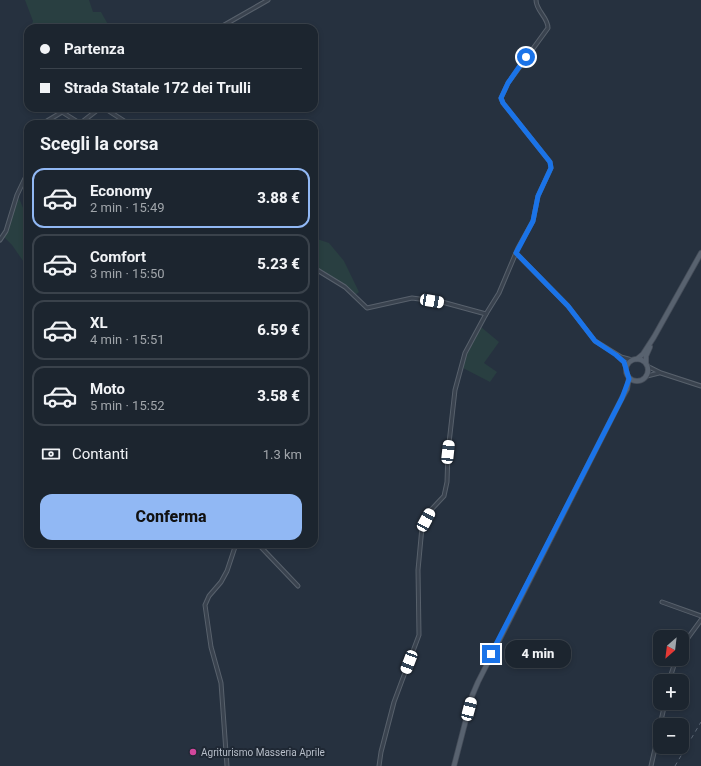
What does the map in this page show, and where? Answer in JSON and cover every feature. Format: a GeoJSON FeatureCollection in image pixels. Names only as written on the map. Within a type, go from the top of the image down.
{"type":"FeatureCollection","features":[{"type":"Feature","properties":{"kind":"main road"},"geometry":{"type":"LineString","coordinates":[[454,766],[472,696],[478,682],[627,389],[629,378],[626,368],[632,360],[637,359],[643,354],[701,253]]}},
{"type":"Feature","properties":{"kind":"main road"},"geometry":{"type":"LineString","coordinates":[[627,389],[636,381],[641,380],[646,376],[646,356],[654,336]]}},
{"type":"Feature","properties":{"kind":"main road"},"geometry":{"type":"LineString","coordinates":[[637,359],[646,365]]}},
{"type":"Feature","properties":{"kind":"main road"},"geometry":{"type":"LineString","coordinates":[[629,378],[636,381]]}},
{"type":"Feature","properties":{"kind":"street"},"geometry":{"type":"LineString","coordinates":[[226,24],[268,0]]}},
{"type":"Feature","properties":{"kind":"street"},"geometry":{"type":"LineString","coordinates":[[379,766],[381,752],[394,702],[419,635],[418,570],[422,527],[430,512],[444,496],[447,482],[448,452],[455,390],[465,353],[499,293],[516,253],[533,221],[538,196],[551,168],[550,162],[503,103],[501,98],[508,83],[548,28],[548,22],[537,8],[536,0]]}},
{"type":"Feature","properties":{"kind":"street"},"geometry":{"type":"LineString","coordinates":[[49,120],[62,112],[75,120]]}},
{"type":"Feature","properties":{"kind":"street"},"geometry":{"type":"LineString","coordinates":[[85,120],[95,112]]}},
{"type":"Feature","properties":{"kind":"street"},"geometry":{"type":"LineString","coordinates":[[110,112],[123,120]]}},
{"type":"Feature","properties":{"kind":"street"},"geometry":{"type":"LineString","coordinates":[[0,240],[6,231],[15,200],[24,181]]}},
{"type":"Feature","properties":{"kind":"street"},"geometry":{"type":"LineString","coordinates":[[516,253],[568,306],[595,341],[616,355],[626,360],[632,360]]}},
{"type":"Feature","properties":{"kind":"street"},"geometry":{"type":"LineString","coordinates":[[318,270],[345,287],[367,308],[412,298],[442,302],[486,314]]}},
{"type":"Feature","properties":{"kind":"street"},"geometry":{"type":"LineString","coordinates":[[616,355],[624,362],[626,368]]}},
{"type":"Feature","properties":{"kind":"street"},"geometry":{"type":"LineString","coordinates":[[646,365],[661,373],[701,386]]}},
{"type":"Feature","properties":{"kind":"street"},"geometry":{"type":"LineString","coordinates":[[646,376],[661,373]]}},
{"type":"Feature","properties":{"kind":"street"},"geometry":{"type":"LineString","coordinates":[[226,766],[221,683],[210,647],[205,605],[209,596],[221,582],[228,570],[235,548]]}},
{"type":"Feature","properties":{"kind":"street"},"geometry":{"type":"LineString","coordinates":[[262,548],[298,586]]}},
{"type":"Feature","properties":{"kind":"street"},"geometry":{"type":"LineString","coordinates":[[662,602],[701,616]]}},
{"type":"Feature","properties":{"kind":"street"},"geometry":{"type":"LineString","coordinates":[[689,636],[701,620]]}},
{"type":"Feature","properties":{"kind":"street"},"geometry":{"type":"LineString","coordinates":[[651,766],[654,754]]}},
{"type":"Feature","properties":{"kind":"green space"},"geometry":{"type":"Polygon","coordinates":[[[25,0],[89,0],[93,12],[101,12],[108,24],[32,24],[33,21],[25,0]]]}},
{"type":"Feature","properties":{"kind":"green space"},"geometry":{"type":"Polygon","coordinates":[[[19,198],[24,210],[24,262],[12,245],[4,237],[19,198]]]}},
{"type":"Feature","properties":{"kind":"green space"},"geometry":{"type":"Polygon","coordinates":[[[318,239],[329,243],[344,261],[359,292],[355,295],[318,268],[318,239]]]}},
{"type":"Feature","properties":{"kind":"green space"},"geometry":{"type":"Polygon","coordinates":[[[481,327],[499,342],[484,363],[497,372],[490,382],[463,368],[467,354],[481,327]]]}},
{"type":"Feature","properties":{"kind":"railway"},"geometry":{"type":"LineString","coordinates":[[675,766],[701,722]]}},
{"type":"Feature","properties":{"kind":"place","name":"Agriturismo Masseria Aprile"},"geometry":{"type":"Point","coordinates":[193,752]}},
{"type":"Feature","properties":{"kind":"route"},"geometry":{"type":"LineString","coordinates":[[491,654],[627,389],[629,379],[624,362],[595,341],[568,306],[516,253],[533,221],[538,196],[551,168],[550,162],[545,155],[503,103],[501,98],[508,83],[526,57]]}}]}
